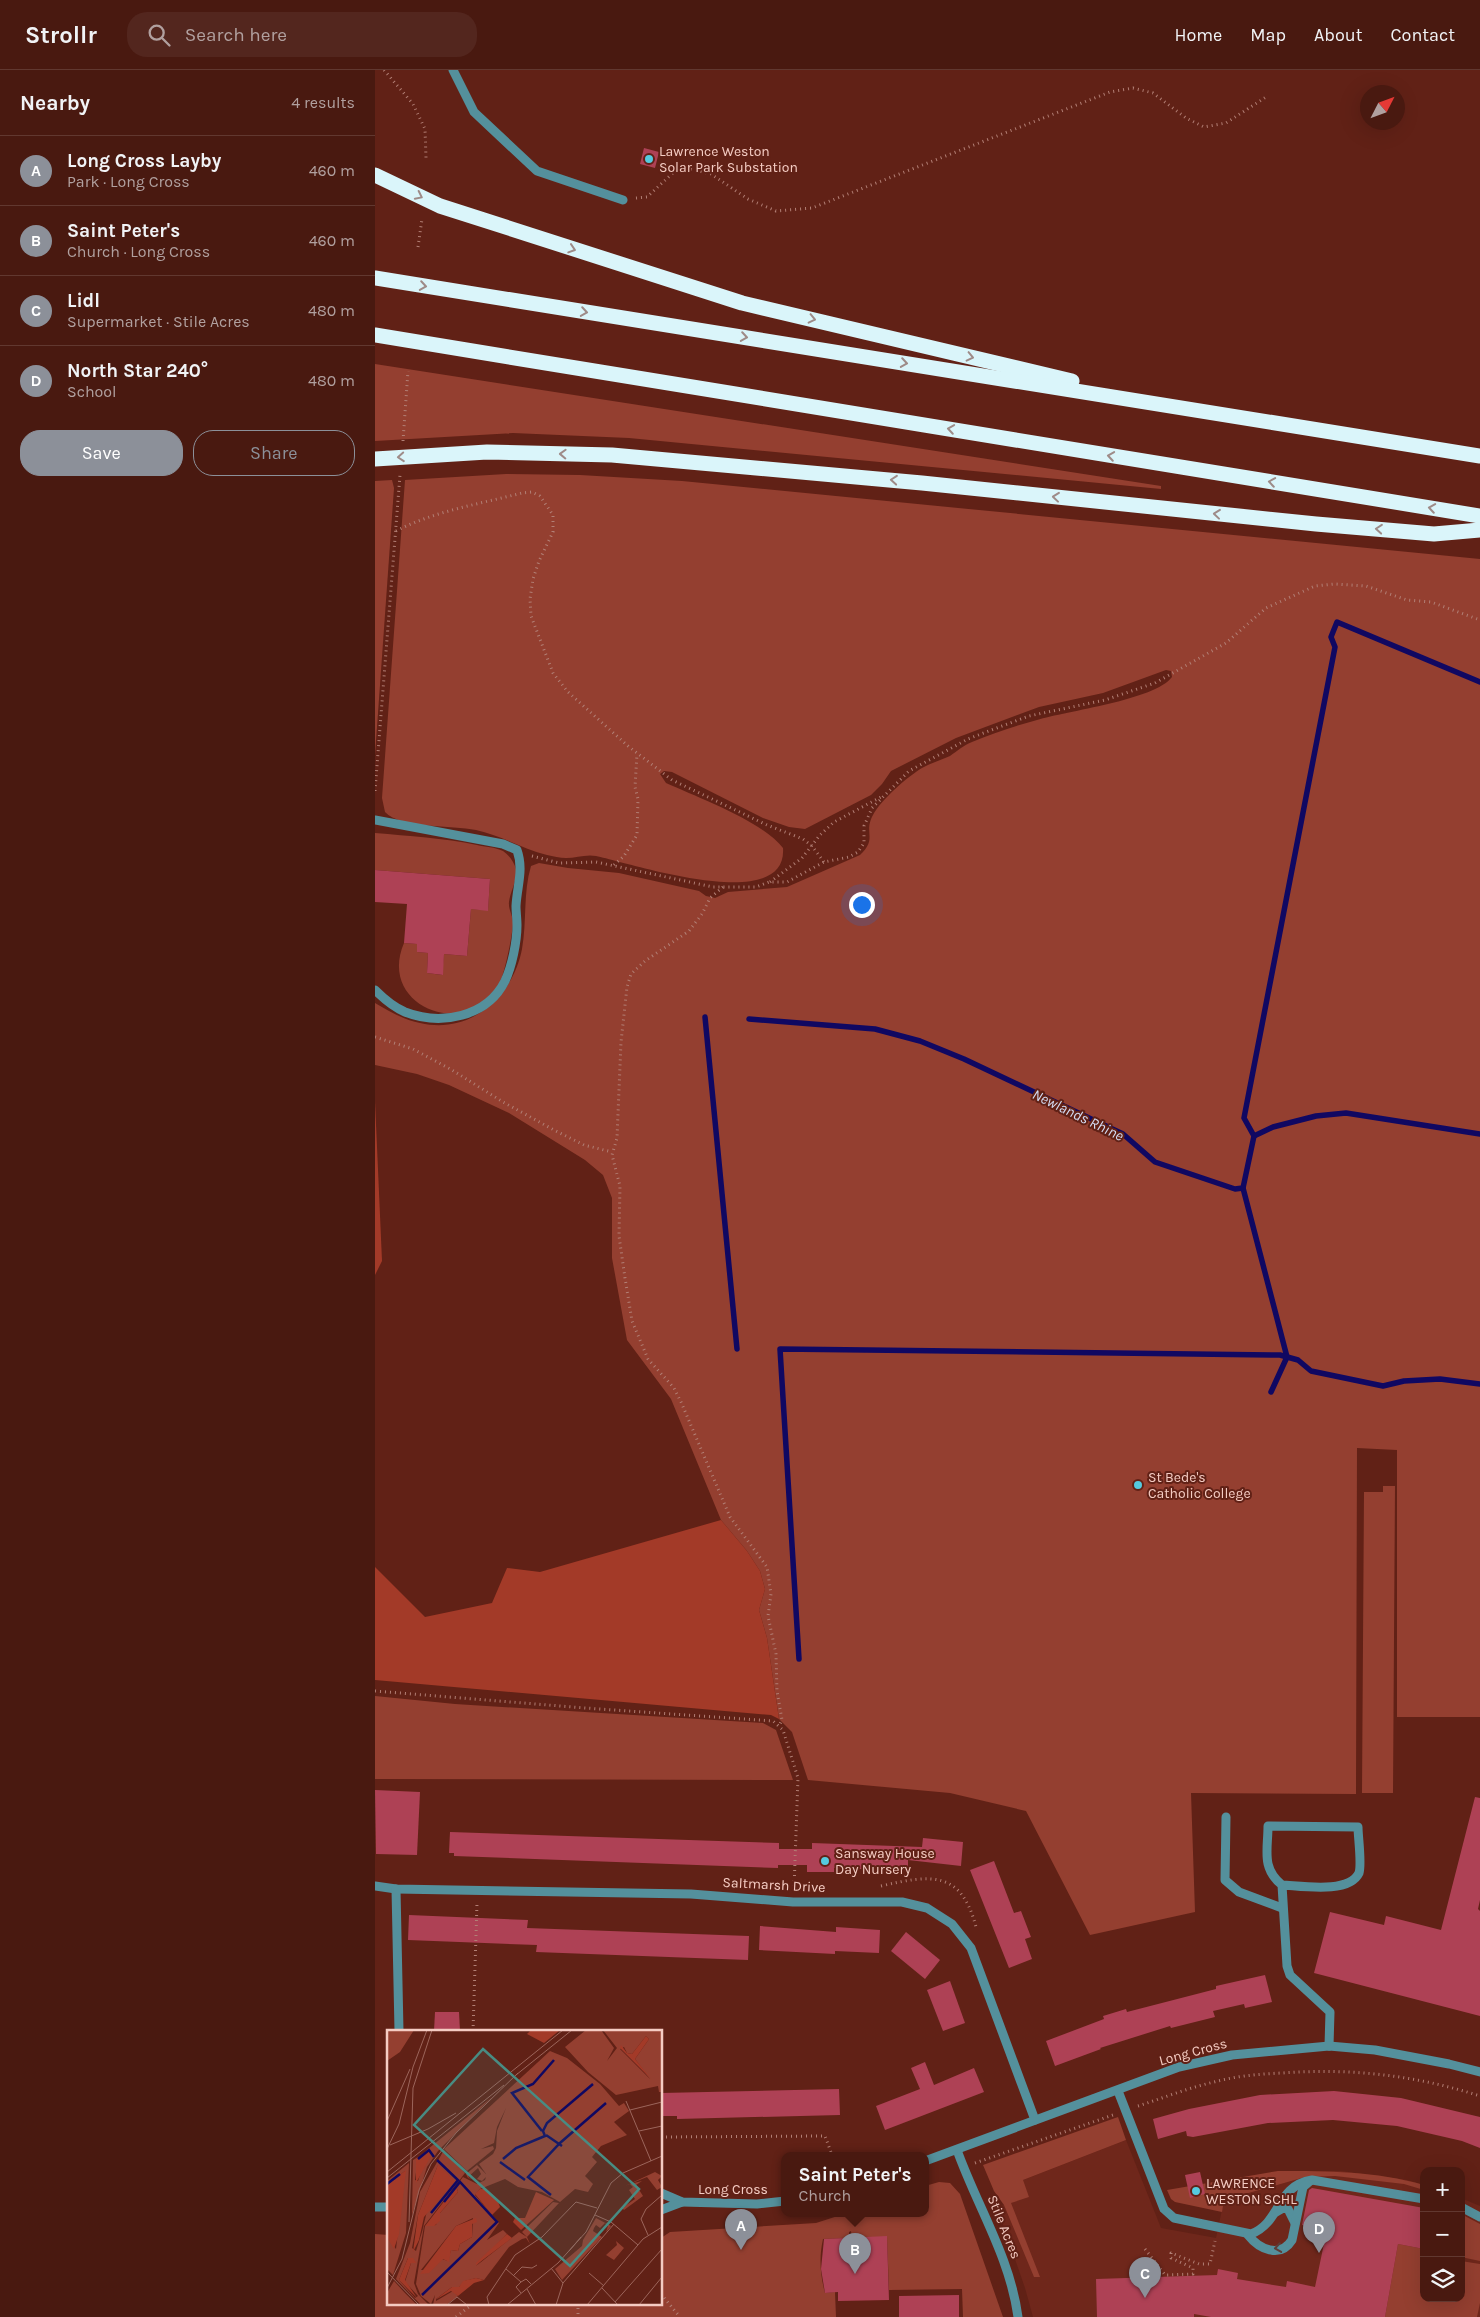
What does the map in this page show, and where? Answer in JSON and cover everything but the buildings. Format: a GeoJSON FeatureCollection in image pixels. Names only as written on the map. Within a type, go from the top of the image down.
{"type":"FeatureCollection","features":[{"type":"Feature","properties":{"kind":"highway"},"geometry":{"type":"LineString","coordinates":[[375,175],[440,206],[742,303],[1191,409]]}},
{"type":"Feature","properties":{"kind":"highway"},"geometry":{"type":"LineString","coordinates":[[375,278],[1480,456]]}},
{"type":"Feature","properties":{"kind":"highway"},"geometry":{"type":"LineString","coordinates":[[375,335],[1480,516]]}},
{"type":"Feature","properties":{"kind":"highway"},"geometry":{"type":"LineString","coordinates":[[375,459],[487,452],[612,455],[922,483],[1317,524],[1434,534],[1480,530]]}},
{"type":"Feature","properties":{"kind":"street"},"geometry":{"type":"LineString","coordinates":[[453,70],[474,112],[537,171],[623,200]]}},
{"type":"Feature","properties":{"kind":"street"},"geometry":{"type":"LineString","coordinates":[[375,820],[503,844],[517,850],[521,862],[516,906],[517,927],[510,967],[505,981],[491,1000],[474,1012],[455,1017],[435,1018],[405,1012],[391,1004],[375,990]]}},
{"type":"Feature","properties":{"kind":"street"},"geometry":{"type":"LineString","coordinates":[[1226,1817],[1225,1880],[1239,1892],[1282,1908]]}},
{"type":"Feature","properties":{"kind":"street"},"geometry":{"type":"LineString","coordinates":[[1268,1826],[1358,1827],[1359,1872],[1355,1879],[1343,1886],[1283,1886],[1273,1878],[1267,1867],[1268,1826]]}},
{"type":"Feature","properties":{"kind":"street","name":"Saltmarsh Drive"},"geometry":{"type":"LineString","coordinates":[[375,1886],[396,1889],[691,1894],[793,1902],[909,1903],[932,1910],[952,1924],[971,1948],[980,1967],[1035,2120]]}},
{"type":"Feature","properties":{"kind":"street"},"geometry":{"type":"LineString","coordinates":[[1283,1886],[1282,1908],[1287,1966],[1290,1974],[1301,1986],[1330,2012],[1329,2046]]}},
{"type":"Feature","properties":{"kind":"street"},"geometry":{"type":"LineString","coordinates":[[396,1889],[399,2030]]}},
{"type":"Feature","properties":{"kind":"street","name":"Long Cross"},"geometry":{"type":"LineString","coordinates":[[929,2160],[1179,2067],[1232,2055],[1329,2046],[1394,2054],[1480,2072]]}},
{"type":"Feature","properties":{"kind":"street"},"geometry":{"type":"LineString","coordinates":[[1118,2091],[1167,2212],[1174,2218],[1248,2234],[1261,2229],[1276,2212],[1288,2190],[1299,2183],[1312,2180],[1420,2198]]}},
{"type":"Feature","properties":{"kind":"street","name":"Stile Acres"},"geometry":{"type":"LineString","coordinates":[[957,2150],[963,2168],[1000,2250],[1016,2302],[1018,2317]]}},
{"type":"Feature","properties":{"kind":"street"},"geometry":{"type":"LineString","coordinates":[[1248,2234],[1262,2248],[1279,2250],[1291,2242],[1303,2187],[1312,2180]]}},
{"type":"Feature","properties":{"kind":"street","name":"Long Cross"},"geometry":{"type":"LineString","coordinates":[[663,2194],[682,2202],[757,2204],[781,2201]]}},
{"type":"Feature","properties":{"kind":"street","name":"Long Cross"},"geometry":{"type":"LineString","coordinates":[[663,2209],[682,2202]]}},
{"type":"Feature","properties":{"kind":"street"},"geometry":{"type":"LineString","coordinates":[[1276,2212],[1283,2208],[1288,2210],[1295,2225]]}},
{"type":"Feature","properties":{"kind":"street"},"geometry":{"type":"LineString","coordinates":[[1465,2208],[1480,2217]]}},
{"type":"Feature","properties":{"kind":"path"},"geometry":{"type":"LineString","coordinates":[[384,70],[413,104],[425,129],[427,158]]}},
{"type":"Feature","properties":{"kind":"path"},"geometry":{"type":"LineString","coordinates":[[623,200],[647,197],[674,172],[691,169],[711,174],[748,199],[776,211],[812,208],[1110,92],[1133,88],[1153,93],[1186,118],[1204,127],[1226,123],[1266,97]]}},
{"type":"Feature","properties":{"kind":"path"},"geometry":{"type":"LineString","coordinates":[[418,246],[422,219]]}},
{"type":"Feature","properties":{"kind":"path"},"geometry":{"type":"LineString","coordinates":[[403,446],[409,371]]}},
{"type":"Feature","properties":{"kind":"path"},"geometry":{"type":"LineString","coordinates":[[375,791],[401,465]]}},
{"type":"Feature","properties":{"kind":"path"},"geometry":{"type":"LineString","coordinates":[[396,531],[420,519],[439,513],[522,493],[532,492],[542,497],[553,515],[554,526],[533,579],[530,599],[531,616],[553,673],[568,692],[637,754],[672,780],[767,825],[803,839],[812,846],[824,862]]}},
{"type":"Feature","properties":{"kind":"path"},"geometry":{"type":"LineString","coordinates":[[769,882],[787,882],[824,862],[849,857],[862,847],[864,843],[864,826],[869,814],[882,796],[909,771],[968,739],[1029,716],[1105,700],[1155,683],[1226,643],[1266,608],[1315,586],[1335,584],[1366,586],[1407,600],[1431,602],[1480,620]]}},
{"type":"Feature","properties":{"kind":"path"},"geometry":{"type":"LineString","coordinates":[[614,866],[624,856],[637,835],[638,800],[635,788],[637,754]]}},
{"type":"Feature","properties":{"kind":"path"},"geometry":{"type":"LineString","coordinates":[[517,850],[540,859],[559,862],[596,862],[687,883],[723,887],[756,887],[769,882],[794,865],[820,835],[835,822],[882,796]]}},
{"type":"Feature","properties":{"kind":"path"},"geometry":{"type":"LineString","coordinates":[[723,887],[710,898],[702,914],[689,931],[640,965],[629,980],[621,1042],[617,1138],[612,1152],[621,1186],[619,1236],[637,1335],[648,1359],[674,1388],[729,1517],[767,1567],[771,1594],[768,1616],[776,1654],[777,1691],[782,1720],[779,1726]]}},
{"type":"Feature","properties":{"kind":"path"},"geometry":{"type":"LineString","coordinates":[[375,1037],[413,1049],[554,1130],[584,1144],[612,1152]]}},
{"type":"Feature","properties":{"kind":"path"},"geometry":{"type":"LineString","coordinates":[[375,1691],[773,1721],[783,1730],[798,1778],[793,1902]]}},
{"type":"Feature","properties":{"kind":"path"},"geometry":{"type":"LineString","coordinates":[[473,2030],[477,1890]]}},
{"type":"Feature","properties":{"kind":"path"},"geometry":{"type":"LineString","coordinates":[[963,2168],[1214,2081],[1244,2076],[1305,2072],[1381,2074],[1429,2081],[1480,2096]]}},
{"type":"Feature","properties":{"kind":"path"},"geometry":{"type":"LineString","coordinates":[[663,2137],[825,2136],[831,2152]]}},
{"type":"Feature","properties":{"kind":"path"},"geometry":{"type":"LineString","coordinates":[[1145,2249],[1165,2275],[1193,2274],[1193,2268],[1171,2258],[1171,2253],[1199,2264],[1210,2264],[1217,2228]]}},
{"type":"Feature","properties":{"kind":"path"},"geometry":{"type":"LineString","coordinates":[[663,2296],[680,2317]]}},
{"type":"Feature","properties":{"kind":"path"},"geometry":{"type":"LineString","coordinates":[[456,2317],[473,2304]]}},
{"type":"Feature","properties":{"kind":"path"},"geometry":{"type":"LineString","coordinates":[[578,2304],[578,2317]]}},
{"type":"Feature","properties":{"kind":"shaded area"},"geometry":{"type":"Polygon","coordinates":[[[375,364],[1161,486],[1161,489],[629,438],[513,433],[375,441],[375,364]]]}},
{"type":"Feature","properties":{"kind":"shaded area"},"geometry":{"type":"Polygon","coordinates":[[[506,474],[580,475],[682,481],[1480,559],[1480,1717],[1397,1717],[1397,1450],[1357,1448],[1356,1794],[1191,1793],[1195,1912],[1090,1935],[1026,1811],[950,1793],[808,1780],[792,1732],[779,1719],[767,1638],[759,1610],[765,1589],[760,1571],[747,1551],[721,1520],[671,1399],[627,1340],[612,1258],[612,1198],[603,1175],[585,1160],[509,1113],[449,1085],[417,1074],[375,1065],[375,1003],[408,1020],[438,1025],[456,1023],[472,1018],[499,997],[517,966],[522,949],[527,886],[531,866],[539,863],[619,873],[699,891],[706,896],[715,898],[728,892],[787,887],[860,855],[868,844],[870,821],[877,809],[895,789],[922,768],[950,756],[969,743],[1004,730],[1029,722],[1109,704],[1148,692],[1163,685],[1172,677],[1171,671],[1166,670],[1103,693],[1039,707],[956,738],[891,771],[871,795],[805,829],[789,827],[763,818],[672,772],[664,771],[660,774],[666,783],[729,811],[761,829],[783,848],[778,868],[761,879],[735,882],[704,880],[596,856],[559,857],[547,855],[476,830],[427,826],[403,821],[385,812],[382,798],[405,480],[506,474]]]}},
{"type":"Feature","properties":{"kind":"shaded area"},"geometry":{"type":"Polygon","coordinates":[[[392,480],[394,488],[375,755],[375,481],[392,480]]]}},
{"type":"Feature","properties":{"kind":"shaded area"},"geometry":{"type":"Polygon","coordinates":[[[375,833],[439,839],[493,848],[503,851],[513,861],[516,873],[509,905],[513,925],[504,971],[490,998],[473,1010],[453,1014],[434,1011],[416,1001],[404,986],[399,967],[404,943],[417,944],[417,952],[428,953],[427,973],[442,975],[444,954],[467,956],[471,909],[488,910],[490,879],[375,870],[375,833]]]}},
{"type":"Feature","properties":{"kind":"shaded area"},"geometry":{"type":"Polygon","coordinates":[[[375,1101],[382,1261],[375,1275],[375,1101]]]}},
{"type":"Feature","properties":{"kind":"shaded area"},"geometry":{"type":"Polygon","coordinates":[[[1383,1486],[1395,1486],[1393,1793],[1362,1793],[1364,1492],[1383,1492],[1383,1486]]]}},
{"type":"Feature","properties":{"kind":"shaded area"},"geometry":{"type":"Polygon","coordinates":[[[721,1520],[747,1551],[760,1571],[765,1589],[759,1610],[767,1638],[779,1719],[771,1715],[375,1680],[375,1567],[425,1617],[492,1603],[507,1568],[540,1572],[721,1520]]]}},
{"type":"Feature","properties":{"kind":"shaded area"},"geometry":{"type":"Polygon","coordinates":[[[375,1696],[455,1704],[763,1723],[776,1730],[793,1780],[375,1779],[375,1696]]]}},
{"type":"Feature","properties":{"kind":"shaded area"},"geometry":{"type":"Polygon","coordinates":[[[1118,2117],[1126,2140],[1023,2180],[1029,2197],[1011,2203],[1040,2277],[1034,2277],[1004,2205],[994,2191],[983,2165],[1118,2117]]]}},
{"type":"Feature","properties":{"kind":"shaded area"},"geometry":{"type":"Polygon","coordinates":[[[1126,2140],[1161,2228],[1216,2238],[1224,2200],[1278,2171],[1341,2171],[1407,2180],[1420,2184],[1420,2302],[1465,2302],[1465,2200],[1480,2206],[1480,2317],[1033,2317],[997,2207],[1011,2203],[1023,2180],[1126,2140]]]}},
{"type":"Feature","properties":{"kind":"shaded area"},"geometry":{"type":"Polygon","coordinates":[[[1278,2171],[1370,2174],[1420,2184],[1420,2189],[1404,2184],[1335,2176],[1305,2177],[1224,2200],[1222,2212],[1175,2202],[1171,2199],[1167,2190],[1278,2171]]]}},
{"type":"Feature","properties":{"kind":"shaded area"},"geometry":{"type":"Polygon","coordinates":[[[939,2182],[950,2183],[960,2194],[1003,2317],[963,2317],[962,2289],[889,2290],[887,2237],[852,2238],[851,2231],[849,2232],[849,2238],[823,2239],[821,2272],[823,2286],[825,2293],[835,2292],[836,2317],[375,2317],[375,2234],[387,2235],[387,2304],[663,2304],[663,2237],[670,2232],[816,2223],[835,2217],[929,2217],[929,2185],[939,2182]]]}},
{"type":"Feature","properties":{"kind":"shaded area"},"geometry":{"type":"Polygon","coordinates":[[[1465,2216],[1480,2224],[1480,2261],[1465,2258],[1465,2216]]]}},
{"type":"Feature","properties":{"kind":"shaded area"},"geometry":{"type":"Polygon","coordinates":[[[1398,2244],[1420,2248],[1420,2302],[1465,2302],[1465,2262],[1480,2264],[1480,2303],[1477,2317],[1385,2317],[1398,2244]]]}},
{"type":"Feature","properties":{"kind":"waterway"},"geometry":{"type":"LineString","coordinates":[[1254,1136],[1244,1118],[1335,647],[1331,637],[1337,622],[1480,682]]}},
{"type":"Feature","properties":{"kind":"waterway"},"geometry":{"type":"LineString","coordinates":[[705,1017],[737,1349]]}},
{"type":"Feature","properties":{"kind":"waterway","name":"Newlands Rhine"},"geometry":{"type":"LineString","coordinates":[[749,1019],[875,1029],[920,1041],[964,1059],[1123,1134],[1155,1162],[1235,1189],[1243,1188],[1254,1136],[1273,1127],[1316,1116],[1346,1113],[1480,1134]]}},
{"type":"Feature","properties":{"kind":"waterway"},"geometry":{"type":"LineString","coordinates":[[1243,1188],[1287,1357],[1271,1392]]}},
{"type":"Feature","properties":{"kind":"waterway"},"geometry":{"type":"LineString","coordinates":[[799,1659],[780,1349],[1280,1355],[1298,1360],[1311,1371],[1383,1386],[1404,1381],[1440,1379],[1480,1384]]}},
{"type":"Feature","properties":{"kind":"place","name":"Lawrence Weston Solar Park Substation"},"geometry":{"type":"Point","coordinates":[649,159]}},
{"type":"Feature","properties":{"kind":"place","name":"St Bede's Catholic College"},"geometry":{"type":"Point","coordinates":[1138,1485]}},
{"type":"Feature","properties":{"kind":"place","name":"Sansway House Day Nursery"},"geometry":{"type":"Point","coordinates":[825,1861]}},
{"type":"Feature","properties":{"kind":"place","name":"LAWRENCE WESTON SCHL"},"geometry":{"type":"Point","coordinates":[1196,2191]}},
{"type":"Feature","properties":{"kind":"place","name":"Long Cross Layby"},"geometry":{"type":"Point","coordinates":[741,2250]}},
{"type":"Feature","properties":{"kind":"place","name":"North Star 240°"},"geometry":{"type":"Point","coordinates":[1319,2253]}},
{"type":"Feature","properties":{"kind":"place","name":"Saint Peter's"},"geometry":{"type":"Point","coordinates":[855,2274]}},
{"type":"Feature","properties":{"kind":"place","name":"Lidl"},"geometry":{"type":"Point","coordinates":[1145,2298]}}]}
